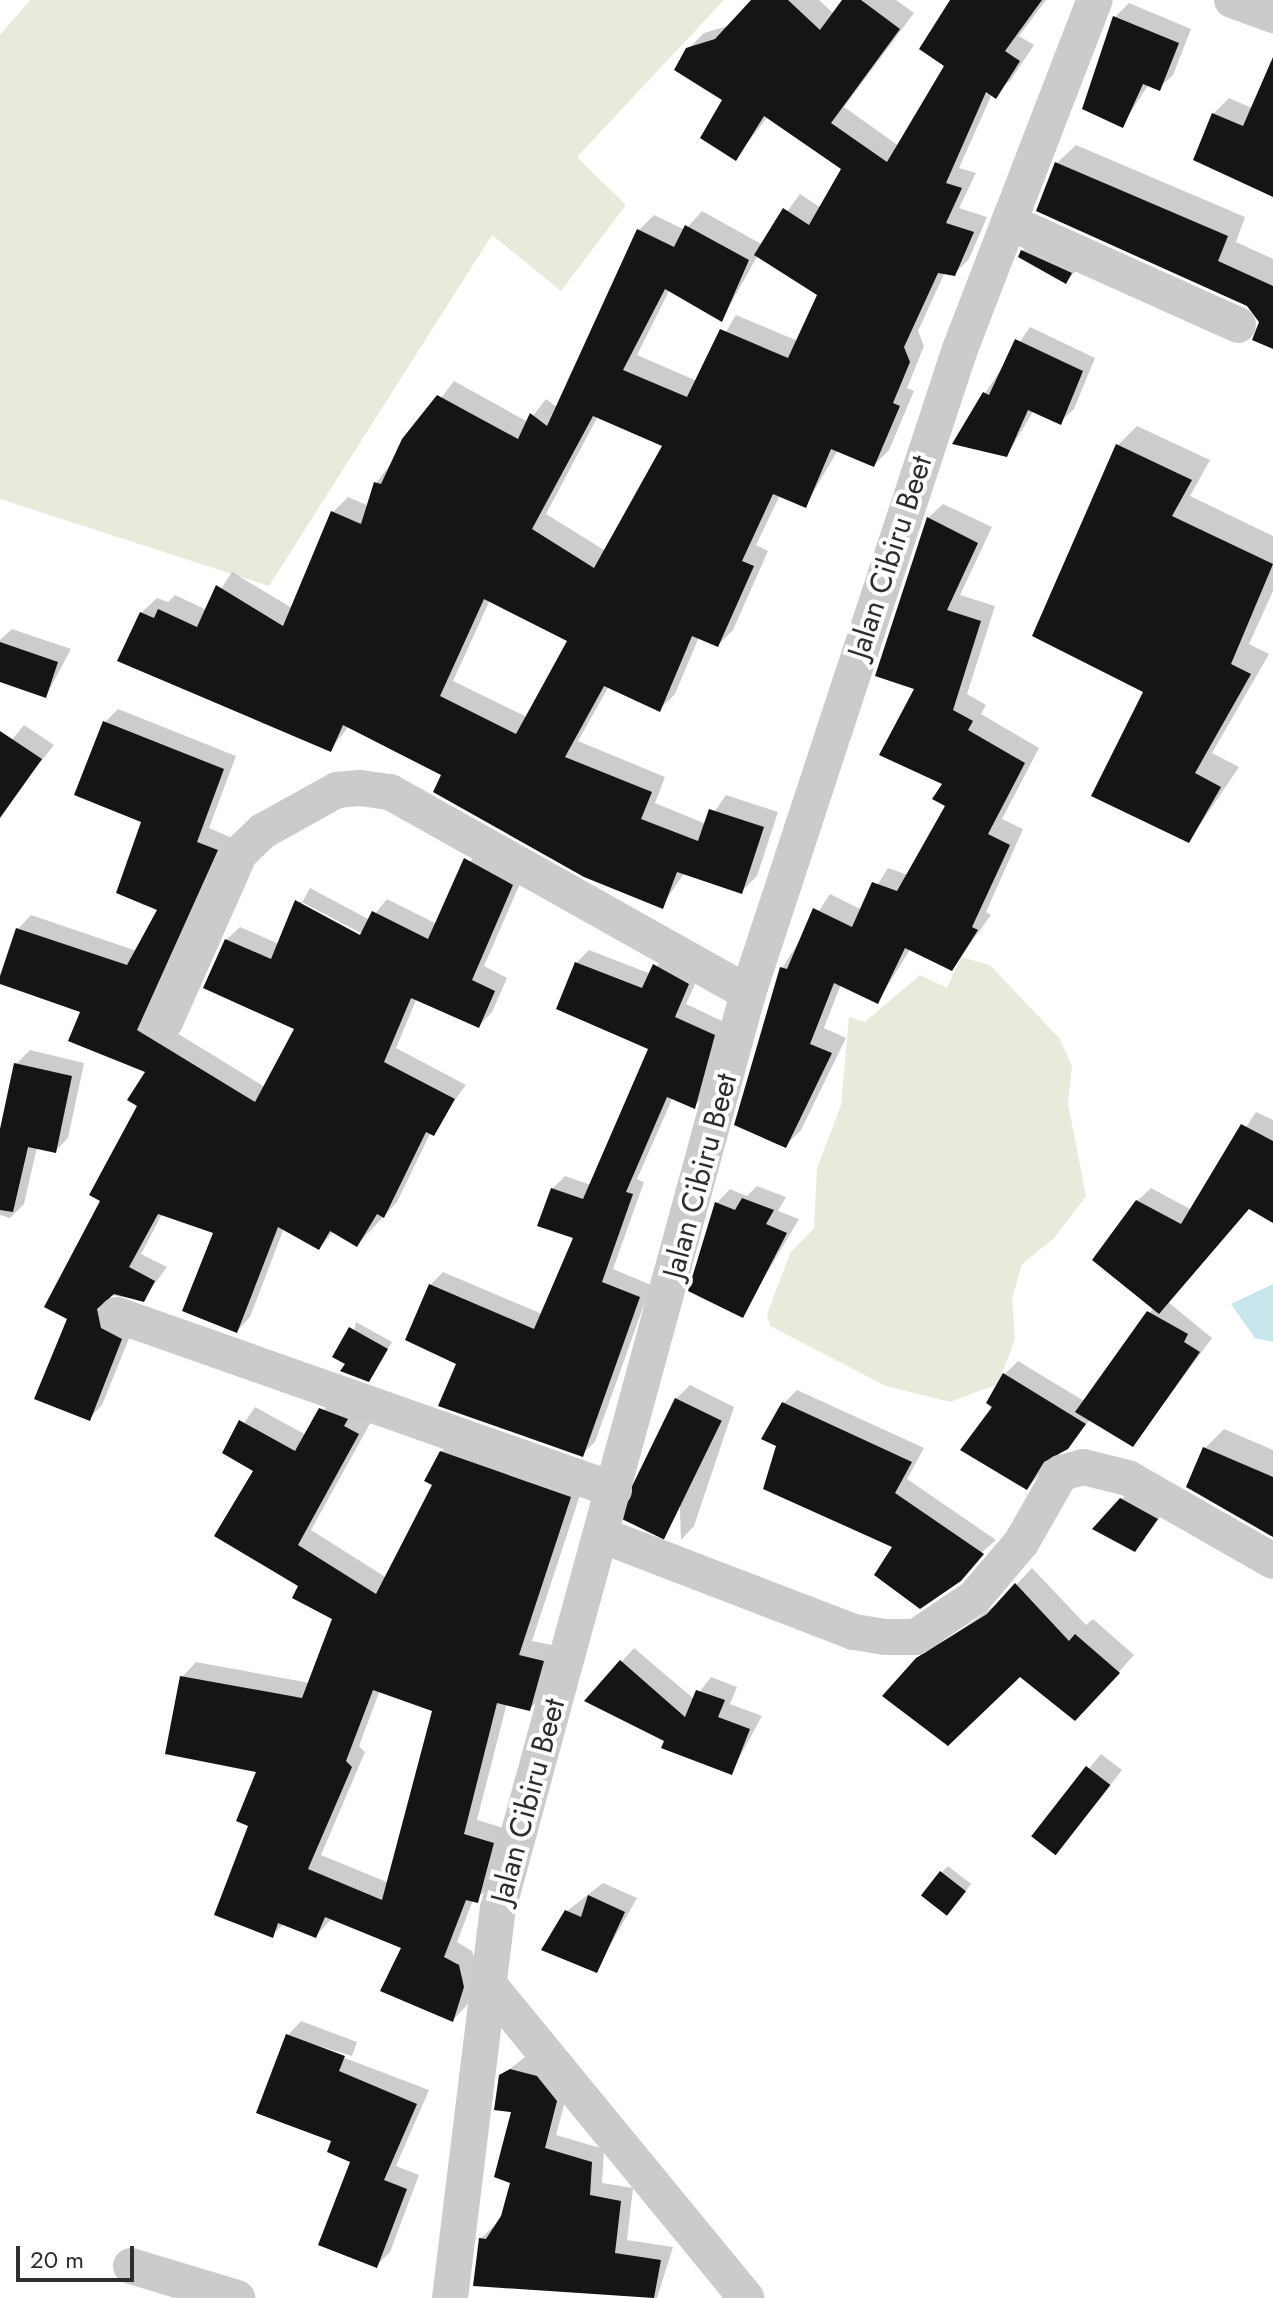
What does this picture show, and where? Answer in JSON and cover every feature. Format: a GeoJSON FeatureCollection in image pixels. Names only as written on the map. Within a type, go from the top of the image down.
{"type":"FeatureCollection","features":[{"type":"Feature","properties":{"kind":"street","name":"Jalan Cibiru Beet"},"geometry":{"type":"LineString","coordinates":[[450,2298],[498,1909],[748,993],[960,349],[1095,0]]}},
{"type":"Feature","properties":{"kind":"street"},"geometry":{"type":"LineString","coordinates":[[1232,0],[1273,15]]}},
{"type":"Feature","properties":{"kind":"street"},"geometry":{"type":"LineString","coordinates":[[1009,222],[1238,325]]}},
{"type":"Feature","properties":{"kind":"street"},"geometry":{"type":"LineString","coordinates":[[165,1022],[240,853],[263,831],[337,790],[360,788],[390,792],[748,993]]}},
{"type":"Feature","properties":{"kind":"street"},"geometry":{"type":"LineString","coordinates":[[117,1315],[614,1490]]}},
{"type":"Feature","properties":{"kind":"street"},"geometry":{"type":"LineString","coordinates":[[601,1535],[854,1632],[886,1637],[916,1637],[975,1597],[1021,1543],[1061,1473],[1083,1467],[1128,1478],[1273,1561]]}},
{"type":"Feature","properties":{"kind":"street"},"geometry":{"type":"LineString","coordinates":[[490,1986],[746,2298]]}},
{"type":"Feature","properties":{"kind":"street"},"geometry":{"type":"LineString","coordinates":[[131,2266],[237,2298]]}},
{"type":"Feature","properties":{"kind":"green space"},"geometry":{"type":"Polygon","coordinates":[[[30,0],[724,0],[577,157],[626,205],[561,291],[492,235],[269,586],[0,499],[0,35],[30,0]]]}},
{"type":"Feature","properties":{"kind":"green space"},"geometry":{"type":"Polygon","coordinates":[[[961,957],[990,965],[1060,1039],[1072,1066],[1068,1104],[1086,1196],[1054,1238],[1022,1264],[1012,1299],[1015,1339],[998,1384],[950,1402],[886,1386],[770,1326],[767,1315],[790,1253],[814,1228],[817,1168],[841,1105],[849,1017],[865,1022],[920,975],[947,988],[961,957]]]}},
{"type":"Feature","properties":{"kind":"water"},"geometry":{"type":"Polygon","coordinates":[[[1273,1284],[1273,1342],[1255,1338],[1231,1304],[1273,1284]]]}},
{"type":"Feature","properties":{"kind":"building"},"geometry":{"type":"Polygon","coordinates":[[[751,0],[788,0],[820,30],[842,0],[861,0],[900,29],[831,123],[887,162],[944,66],[919,49],[950,0],[1042,0],[1005,51],[1020,61],[996,99],[986,92],[946,183],[962,188],[946,223],[974,232],[955,276],[938,273],[904,347],[910,362],[893,403],[900,406],[874,467],[831,449],[806,508],[773,494],[742,561],[754,566],[718,647],[692,636],[660,712],[604,686],[565,757],[652,792],[641,819],[698,841],[709,809],[764,827],[742,894],[677,872],[663,909],[584,877],[433,792],[441,775],[343,725],[331,752],[117,661],[140,612],[154,618],[158,609],[197,627],[216,585],[283,626],[331,511],[361,524],[374,482],[381,484],[402,439],[437,395],[518,439],[530,413],[547,426],[637,229],[674,247],[685,225],[749,260],[722,322],[665,289],[623,370],[687,397],[720,329],[788,358],[817,295],[754,255],[783,208],[809,225],[841,169],[764,116],[736,161],[700,138],[722,100],[674,70],[686,48],[715,39],[751,0]],[[593,416],[532,529],[594,568],[662,446],[593,416]],[[484,599],[440,696],[516,734],[567,641],[484,599]]]}},
{"type":"Feature","properties":{"kind":"building"},"geometry":{"type":"Polygon","coordinates":[[[1113,16],[1179,43],[1160,91],[1143,84],[1123,128],[1082,109],[1113,16]]]}},
{"type":"Feature","properties":{"kind":"building"},"geometry":{"type":"Polygon","coordinates":[[[1273,57],[1273,197],[1193,160],[1212,113],[1243,126],[1273,57]]]}},
{"type":"Feature","properties":{"kind":"building"},"geometry":{"type":"Polygon","coordinates":[[[1055,162],[1228,236],[1218,261],[1273,286],[1273,349],[1252,340],[1259,322],[1247,306],[1036,211],[1055,162]]]}},
{"type":"Feature","properties":{"kind":"building"},"geometry":{"type":"Polygon","coordinates":[[[1021,250],[1072,273],[1066,284],[1018,257],[1021,250]]]}},
{"type":"Feature","properties":{"kind":"building"},"geometry":{"type":"Polygon","coordinates":[[[1015,339],[1083,371],[1061,425],[1028,410],[1007,457],[952,444],[983,392],[989,395],[1015,339]]]}},
{"type":"Feature","properties":{"kind":"building"},"geometry":{"type":"Polygon","coordinates":[[[1116,444],[1192,480],[1172,516],[1273,564],[1231,664],[1251,674],[1195,773],[1221,787],[1189,843],[1091,796],[1143,692],[1032,636],[1116,444]]]}},
{"type":"Feature","properties":{"kind":"building"},"geometry":{"type":"Polygon","coordinates":[[[927,517],[978,543],[947,610],[981,621],[953,710],[973,721],[968,730],[1025,763],[988,834],[1010,845],[972,927],[978,930],[952,971],[905,948],[878,1004],[834,983],[810,1044],[832,1053],[786,1148],[734,1125],[780,967],[787,969],[813,908],[852,927],[872,882],[897,891],[945,806],[932,799],[942,784],[879,755],[914,689],[875,676],[927,517]]]}},
{"type":"Feature","properties":{"kind":"building"},"geometry":{"type":"Polygon","coordinates":[[[0,642],[58,662],[46,698],[0,682],[0,642]]]}},
{"type":"Feature","properties":{"kind":"building"},"geometry":{"type":"Polygon","coordinates":[[[103,721],[224,769],[197,842],[218,850],[137,1030],[255,1102],[294,1029],[203,988],[225,939],[271,959],[295,900],[360,935],[372,911],[428,939],[464,858],[513,885],[472,980],[495,991],[479,1028],[411,998],[384,1062],[455,1099],[434,1136],[426,1132],[384,1218],[377,1214],[357,1247],[330,1231],[319,1250],[278,1227],[237,1333],[182,1311],[213,1233],[158,1214],[129,1267],[155,1281],[144,1302],[114,1294],[97,1309],[101,1328],[122,1339],[90,1421],[34,1399],[67,1319],[44,1307],[100,1201],[89,1195],[137,1106],[127,1100],[145,1072],[68,1041],[80,1012],[0,984],[0,976],[16,928],[127,965],[157,910],[116,893],[141,822],[74,795],[103,721]]]}},
{"type":"Feature","properties":{"kind":"building"},"geometry":{"type":"Polygon","coordinates":[[[0,731],[42,759],[0,818],[0,731]]]}},
{"type":"Feature","properties":{"kind":"building"},"geometry":{"type":"Polygon","coordinates":[[[575,962],[642,988],[653,964],[689,984],[675,1017],[715,1035],[695,1109],[667,1097],[626,1192],[633,1194],[602,1282],[640,1297],[583,1457],[438,1406],[456,1364],[405,1340],[429,1284],[534,1329],[573,1238],[537,1226],[551,1188],[583,1199],[648,1049],[556,1009],[575,962]]]}},
{"type":"Feature","properties":{"kind":"building"},"geometry":{"type":"Polygon","coordinates":[[[14,1063],[72,1076],[56,1153],[28,1147],[13,1212],[0,1210],[0,1129],[14,1063]]]}},
{"type":"Feature","properties":{"kind":"building"},"geometry":{"type":"Polygon","coordinates":[[[1241,1124],[1273,1141],[1273,1223],[1249,1209],[1159,1314],[1092,1260],[1136,1200],[1181,1224],[1241,1124]]]}},
{"type":"Feature","properties":{"kind":"building"},"geometry":{"type":"Polygon","coordinates":[[[742,1198],[774,1210],[766,1224],[787,1233],[743,1318],[688,1291],[715,1202],[735,1210],[742,1198]]]}},
{"type":"Feature","properties":{"kind":"building"},"geometry":{"type":"Polygon","coordinates":[[[1147,1311],[1188,1334],[1184,1342],[1200,1352],[1133,1447],[1075,1412],[1147,1311]]]}},
{"type":"Feature","properties":{"kind":"building"},"geometry":{"type":"Polygon","coordinates":[[[349,1327],[388,1349],[369,1382],[340,1371],[345,1364],[332,1357],[349,1327]]]}},
{"type":"Feature","properties":{"kind":"building"},"geometry":{"type":"Polygon","coordinates":[[[1003,1373],[1086,1424],[1068,1449],[1044,1462],[1027,1490],[960,1450],[992,1407],[986,1403],[1003,1373]]]}},
{"type":"Feature","properties":{"kind":"building"},"geometry":{"type":"Polygon","coordinates":[[[675,1398],[722,1421],[664,1539],[617,1517],[675,1398]]]}},
{"type":"Feature","properties":{"kind":"building"},"geometry":{"type":"Polygon","coordinates":[[[782,1402],[912,1462],[895,1493],[984,1554],[961,1581],[920,1609],[874,1575],[892,1547],[763,1489],[776,1446],[761,1439],[782,1402]]]}},
{"type":"Feature","properties":{"kind":"building"},"geometry":{"type":"Polygon","coordinates":[[[319,1408],[348,1419],[344,1426],[359,1434],[298,1545],[376,1594],[432,1485],[424,1481],[440,1451],[571,1497],[519,1655],[544,1661],[530,1711],[497,1703],[464,1834],[494,1843],[478,1903],[466,1900],[444,1957],[459,1965],[464,1987],[453,2022],[380,1991],[401,1948],[325,1917],[316,1938],[278,1923],[273,1938],[214,1915],[248,1826],[236,1821],[256,1772],[165,1754],[180,1676],[302,1698],[332,1619],[292,1598],[298,1586],[214,1536],[253,1471],[222,1453],[239,1420],[295,1451],[319,1408]],[[373,1690],[346,1761],[352,1767],[308,1869],[382,1900],[432,1711],[373,1690]]]}},
{"type":"Feature","properties":{"kind":"building"},"geometry":{"type":"Polygon","coordinates":[[[1203,1447],[1273,1477],[1273,1537],[1186,1487],[1203,1447]]]}},
{"type":"Feature","properties":{"kind":"building"},"geometry":{"type":"Polygon","coordinates":[[[1120,1498],[1158,1519],[1135,1552],[1092,1529],[1120,1498]]]}},
{"type":"Feature","properties":{"kind":"building"},"geometry":{"type":"Polygon","coordinates":[[[1015,1583],[1069,1641],[1075,1634],[1120,1673],[1075,1721],[1020,1677],[948,1746],[882,1696],[916,1658],[987,1614],[1015,1583]]]}},
{"type":"Feature","properties":{"kind":"building"},"geometry":{"type":"Polygon","coordinates":[[[620,1660],[685,1717],[696,1690],[725,1700],[718,1717],[750,1729],[732,1775],[661,1748],[664,1741],[584,1701],[620,1660]]]}},
{"type":"Feature","properties":{"kind":"building"},"geometry":{"type":"Polygon","coordinates":[[[1086,1766],[1110,1785],[1056,1855],[1031,1836],[1086,1766]]]}},
{"type":"Feature","properties":{"kind":"building"},"geometry":{"type":"Polygon","coordinates":[[[940,1871],[966,1891],[947,1916],[921,1895],[940,1871]]]}},
{"type":"Feature","properties":{"kind":"building"},"geometry":{"type":"Polygon","coordinates":[[[588,1895],[625,1912],[597,1973],[541,1950],[565,1910],[581,1917],[588,1895]]]}},
{"type":"Feature","properties":{"kind":"building"},"geometry":{"type":"Polygon","coordinates":[[[286,2034],[345,2056],[339,2071],[417,2104],[384,2180],[407,2189],[377,2268],[318,2245],[350,2162],[327,2152],[331,2141],[256,2113],[286,2034]]]}},
{"type":"Feature","properties":{"kind":"building"},"geometry":{"type":"Polygon","coordinates":[[[510,2069],[537,2076],[557,2101],[545,2148],[592,2162],[590,2195],[621,2201],[615,2253],[661,2260],[654,2298],[473,2286],[479,2238],[486,2239],[501,2216],[510,2183],[494,2177],[511,2112],[494,2110],[499,2075],[510,2069]]]}}]}
